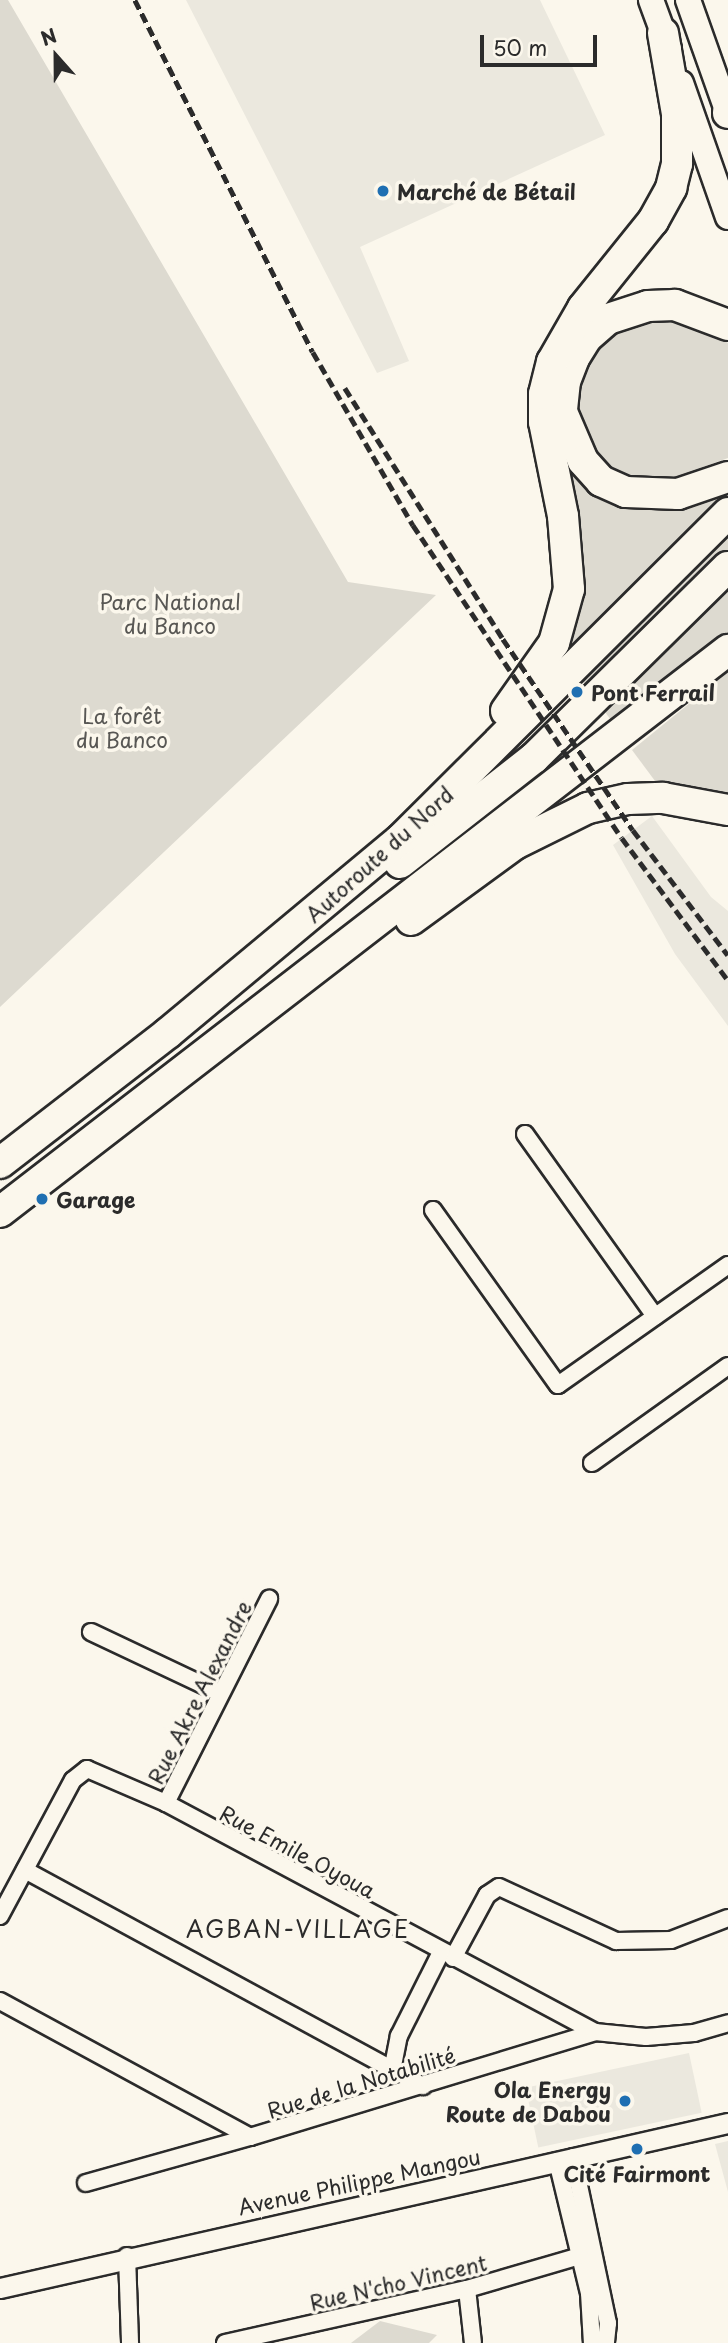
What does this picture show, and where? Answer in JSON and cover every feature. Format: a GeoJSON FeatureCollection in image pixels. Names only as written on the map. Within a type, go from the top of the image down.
{"type":"FeatureCollection","features":[{"type":"Feature","properties":{"kind":"highway"},"geometry":{"type":"LineString","coordinates":[[468,773],[480,742],[541,666],[563,619],[569,556],[544,422],[544,394],[567,331],[653,221],[671,188],[679,143],[663,33]]}},
{"type":"Feature","properties":{"kind":"highway"},"geometry":{"type":"LineString","coordinates":[[728,325],[675,305],[648,306],[608,319],[587,337],[574,358],[565,381],[562,412],[583,461],[601,481],[626,492],[678,494],[728,477]]}},
{"type":"Feature","properties":{"kind":"highway","name":"Autoroute du Nord"},"geometry":{"type":"LineString","coordinates":[[0,1163],[168,1033],[335,897],[468,773],[728,513]]}},
{"type":"Feature","properties":{"kind":"highway"},"geometry":{"type":"LineString","coordinates":[[168,1033],[344,907],[534,758],[728,567]]}},
{"type":"Feature","properties":{"kind":"highway"},"geometry":{"type":"LineString","coordinates":[[0,1212],[728,650]]}},
{"type":"Feature","properties":{"kind":"highway"},"geometry":{"type":"LineString","coordinates":[[261,1011],[341,971],[515,844],[556,821],[628,799],[663,798],[728,810]]}},
{"type":"Feature","properties":{"kind":"main road"},"geometry":{"type":"LineString","coordinates":[[651,0],[728,217]]}},
{"type":"Feature","properties":{"kind":"main road"},"geometry":{"type":"LineString","coordinates":[[688,0],[728,113]]}},
{"type":"Feature","properties":{"kind":"street"},"geometry":{"type":"LineString","coordinates":[[525,1134],[655,1316]]}},
{"type":"Feature","properties":{"kind":"street"},"geometry":{"type":"LineString","coordinates":[[433,1210],[558,1385],[728,1265]]}},
{"type":"Feature","properties":{"kind":"street"},"geometry":{"type":"LineString","coordinates":[[593,1463],[728,1366]]}},
{"type":"Feature","properties":{"kind":"street","name":"Rue Akre Alexandre"},"geometry":{"type":"LineString","coordinates":[[166,1803],[269,1599]]}},
{"type":"Feature","properties":{"kind":"street"},"geometry":{"type":"LineString","coordinates":[[91,1632],[220,1693]]}},
{"type":"Feature","properties":{"kind":"street","name":"Rue Emile Oyoua"},"geometry":{"type":"LineString","coordinates":[[0,1916],[73,1780],[87,1769],[166,1803],[595,2032],[646,2037],[694,2033],[728,2023]]}},
{"type":"Feature","properties":{"kind":"street"},"geometry":{"type":"LineString","coordinates":[[25,1870],[423,2086]]}},
{"type":"Feature","properties":{"kind":"street"},"geometry":{"type":"LineString","coordinates":[[392,2071],[399,2036],[447,1955],[487,1895],[499,1886],[616,1941],[671,1940],[728,1918]]}},
{"type":"Feature","properties":{"kind":"street","name":"Rue de la Notabilité"},"geometry":{"type":"LineString","coordinates":[[0,2001],[250,2137],[595,2032]]}},
{"type":"Feature","properties":{"kind":"street","name":"Avenue Philippe Mangou"},"geometry":{"type":"LineString","coordinates":[[0,2288],[127,2256],[728,2123]]}},
{"type":"Feature","properties":{"kind":"street"},"geometry":{"type":"LineString","coordinates":[[86,2183],[250,2137]]}},
{"type":"Feature","properties":{"kind":"street"},"geometry":{"type":"LineString","coordinates":[[565,2159],[580,2256],[589,2293],[592,2343]]}},
{"type":"Feature","properties":{"kind":"street"},"geometry":{"type":"LineString","coordinates":[[565,2159],[608,2323],[606,2343]]}},
{"type":"Feature","properties":{"kind":"street"},"geometry":{"type":"LineString","coordinates":[[127,2256],[130,2343]]}},
{"type":"Feature","properties":{"kind":"street","name":"Rue N'cho Vincent"},"geometry":{"type":"LineString","coordinates":[[225,2343],[467,2288],[580,2256]]}},
{"type":"Feature","properties":{"kind":"street"},"geometry":{"type":"LineString","coordinates":[[467,2288],[472,2343]]}},
{"type":"Feature","properties":{"kind":"shaded area","name":"Marché de Bétail"},"geometry":{"type":"Polygon","coordinates":[[[186,0],[540,0],[605,135],[360,247],[409,361],[377,373],[186,0]]]}},
{"type":"Feature","properties":{"kind":"shaded area"},"geometry":{"type":"Polygon","coordinates":[[[652,816],[711,897],[728,911],[728,1026],[675,954],[613,845],[652,816]]]}},
{"type":"Feature","properties":{"kind":"shaded area"},"geometry":{"type":"Polygon","coordinates":[[[689,2053],[702,2113],[538,2147],[526,2088],[689,2053]]]}},
{"type":"Feature","properties":{"kind":"shaded area"},"geometry":{"type":"Polygon","coordinates":[[[728,2141],[728,2192],[715,2144],[728,2141]]]}},
{"type":"Feature","properties":{"kind":"green space","name":"Parc National du Banco"},"geometry":{"type":"Polygon","coordinates":[[[0,0],[8,0],[348,582],[436,595],[0,1007],[0,0]]]}},
{"type":"Feature","properties":{"kind":"green space"},"geometry":{"type":"Polygon","coordinates":[[[669,312],[706,324],[728,343],[728,458],[703,467],[719,497],[564,653],[560,454],[582,362],[613,326],[669,312]]]}},
{"type":"Feature","properties":{"kind":"green space"},"geometry":{"type":"Polygon","coordinates":[[[728,525],[728,635],[613,723],[579,676],[728,525]]]}},
{"type":"Feature","properties":{"kind":"green space"},"geometry":{"type":"Polygon","coordinates":[[[728,672],[728,802],[661,789],[632,750],[728,672]]]}},
{"type":"Feature","properties":{"kind":"green space"},"geometry":{"type":"Polygon","coordinates":[[[380,2321],[437,2335],[429,2343],[351,2343],[380,2321]]]}},
{"type":"Feature","properties":{"kind":"railway"},"geometry":{"type":"LineString","coordinates":[[135,0],[313,352],[413,525],[622,838],[728,980]]}},
{"type":"Feature","properties":{"kind":"railway"},"geometry":{"type":"LineString","coordinates":[[345,388],[503,639],[633,830],[728,955]]}},
{"type":"Feature","properties":{"kind":"place","name":"Marché de Bétail"},"geometry":{"type":"Point","coordinates":[383,191]}},
{"type":"Feature","properties":{"kind":"place","name":"Pont Ferrail"},"geometry":{"type":"Point","coordinates":[577,692]}},
{"type":"Feature","properties":{"kind":"place","name":"Garage"},"geometry":{"type":"Point","coordinates":[42,1199]}},
{"type":"Feature","properties":{"kind":"place","name":"Ola Energy Route de Dabou"},"geometry":{"type":"Point","coordinates":[625,2101]}},
{"type":"Feature","properties":{"kind":"place","name":"Cité Fairmont"},"geometry":{"type":"Point","coordinates":[637,2149]}},
{"type":"Feature","properties":{"kind":"district","name":"AGBAN-VILLAGE"},"geometry":{"type":"Point","coordinates":[298,1929]}},
{"type":"Feature","properties":{"kind":"park label","name":"La forêt du Banco"},"geometry":{"type":"Point","coordinates":[122,727]}}]}
